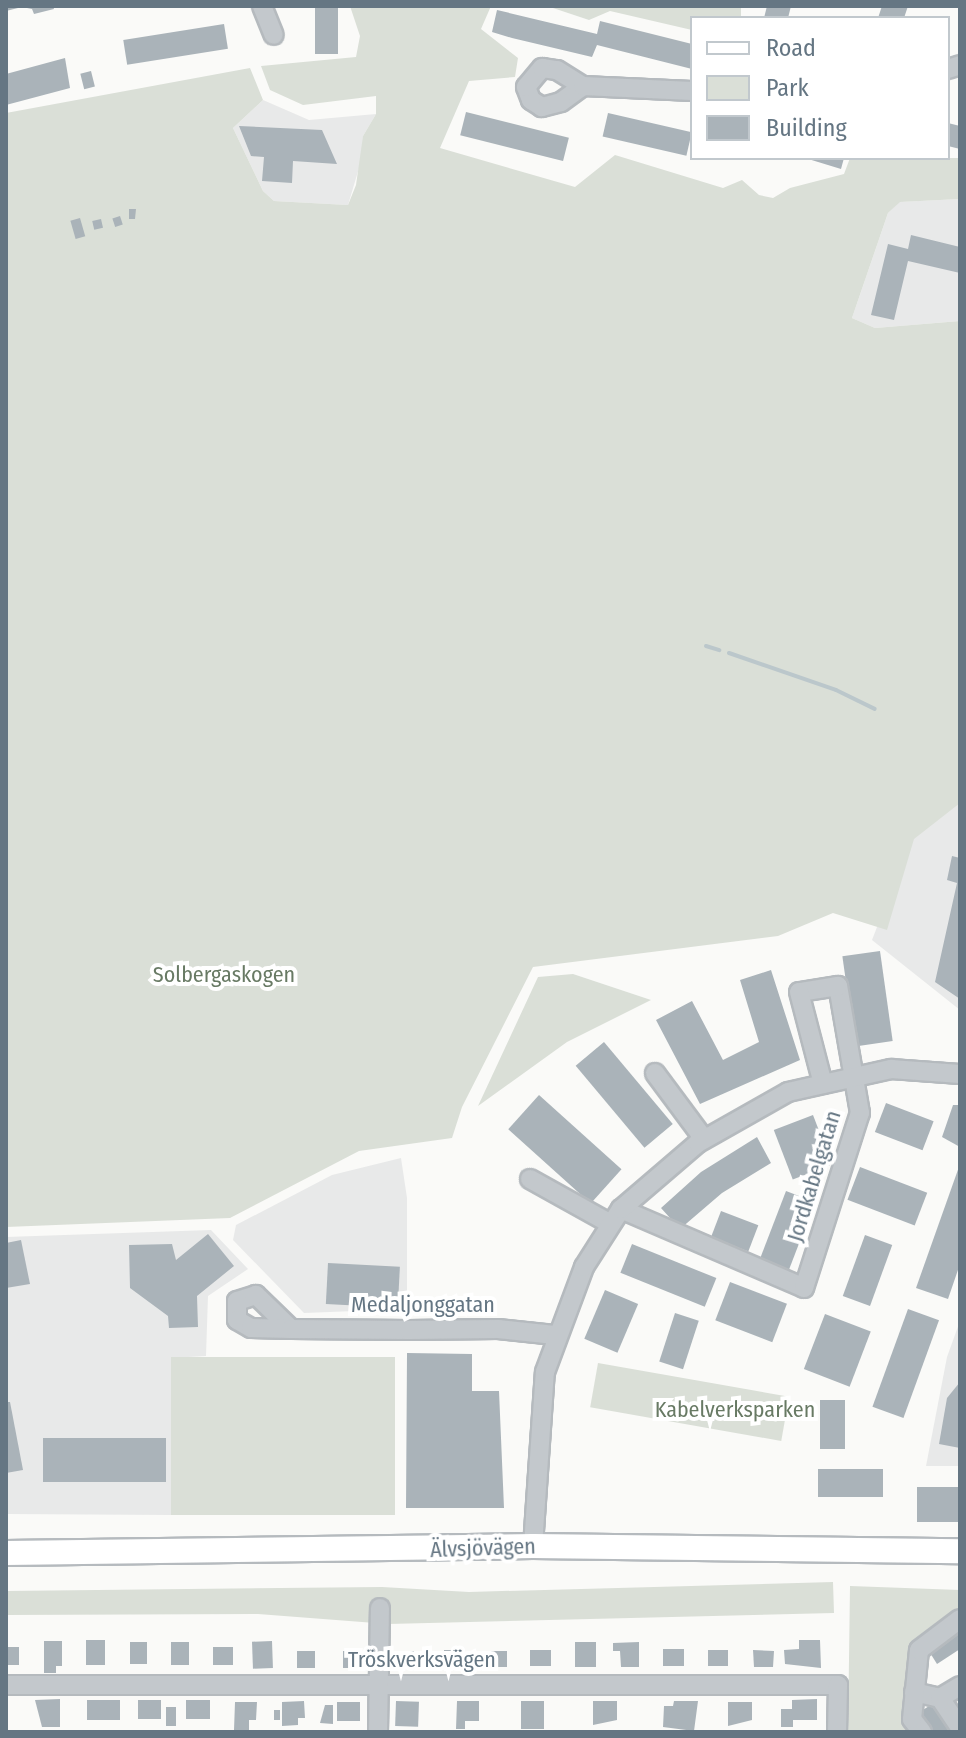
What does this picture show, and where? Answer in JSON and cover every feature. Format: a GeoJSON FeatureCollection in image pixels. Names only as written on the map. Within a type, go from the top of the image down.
{"type":"FeatureCollection","features":[{"type":"Feature","properties":{"kind":"main road","name":"Älvsjövägen"},"geometry":{"type":"LineString","coordinates":[[6,1553],[533,1546],[960,1551]]}},
{"type":"Feature","properties":{"kind":"street"},"geometry":{"type":"LineString","coordinates":[[262,6],[274,35]]}},
{"type":"Feature","properties":{"kind":"street"},"geometry":{"type":"LineString","coordinates":[[583,86],[690,91]]}},
{"type":"Feature","properties":{"kind":"street","name":"Jordkabelgatan"},"geometry":{"type":"LineString","coordinates":[[615,1216],[804,1288],[860,1113],[838,986],[799,992],[823,1084]]}},
{"type":"Feature","properties":{"kind":"street"},"geometry":{"type":"LineString","coordinates":[[533,1546],[539,1396],[555,1335],[615,1216],[704,1139],[788,1092],[891,1069],[960,1074]]}},
{"type":"Feature","properties":{"kind":"street"},"geometry":{"type":"LineString","coordinates":[[655,1073],[704,1139]]}},
{"type":"Feature","properties":{"kind":"street"},"geometry":{"type":"LineString","coordinates":[[530,1179],[615,1216]]}},
{"type":"Feature","properties":{"kind":"street","name":"Medaljonggatan"},"geometry":{"type":"LineString","coordinates":[[291,1329],[498,1329],[555,1335]]}},
{"type":"Feature","properties":{"kind":"street"},"geometry":{"type":"LineString","coordinates":[[378,1732],[380,1608]]}},
{"type":"Feature","properties":{"kind":"street"},"geometry":{"type":"LineString","coordinates":[[922,1732],[912,1719],[919,1650],[960,1619]]}},
{"type":"Feature","properties":{"kind":"street","name":"Tröskverksvägen"},"geometry":{"type":"LineString","coordinates":[[6,1685],[838,1685],[837,1732]]}},
{"type":"Feature","properties":{"kind":"street"},"geometry":{"type":"LineString","coordinates":[[940,1698],[960,1686]]}},
{"type":"Feature","properties":{"kind":"street"},"geometry":{"type":"LineString","coordinates":[[914,1692],[940,1698],[960,1728]]}},
{"type":"Feature","properties":{"kind":"shaded area"},"geometry":{"type":"Polygon","coordinates":[[[263,100],[309,120],[376,114],[363,136],[362,158],[348,205],[274,201],[263,191],[233,128],[263,100]]]}},
{"type":"Feature","properties":{"kind":"shaded area"},"geometry":{"type":"Polygon","coordinates":[[[960,199],[960,321],[875,328],[852,318],[888,213],[899,202],[960,199]]]}},
{"type":"Feature","properties":{"kind":"shaded area"},"geometry":{"type":"Polygon","coordinates":[[[960,795],[960,1010],[872,940],[913,834],[960,795]]]}},
{"type":"Feature","properties":{"kind":"shaded area"},"geometry":{"type":"Polygon","coordinates":[[[401,1158],[407,1198],[407,1309],[304,1313],[233,1240],[236,1225],[332,1175],[401,1158]]]}},
{"type":"Feature","properties":{"kind":"shaded area"},"geometry":{"type":"Polygon","coordinates":[[[211,1230],[248,1269],[208,1296],[206,1356],[171,1358],[171,1515],[6,1514],[6,1237],[211,1230]]]}},
{"type":"Feature","properties":{"kind":"shaded area"},"geometry":{"type":"Polygon","coordinates":[[[960,1321],[960,1466],[926,1466],[947,1357],[960,1321]]]}},
{"type":"Feature","properties":{"kind":"green space","name":"Solbergaskogen"},"geometry":{"type":"Polygon","coordinates":[[[350,6],[491,6],[481,29],[518,58],[515,77],[469,81],[440,148],[575,187],[615,155],[723,188],[742,180],[759,195],[773,198],[790,188],[844,174],[849,160],[960,158],[960,199],[900,202],[888,213],[852,318],[875,328],[960,321],[960,803],[914,839],[887,930],[833,913],[778,936],[533,967],[462,1107],[452,1138],[359,1151],[230,1218],[6,1227],[6,113],[250,68],[263,100],[233,128],[263,191],[274,201],[348,205],[356,185],[363,136],[376,114],[376,96],[303,105],[270,90],[261,66],[356,57],[360,36],[350,6]]]}},
{"type":"Feature","properties":{"kind":"green space"},"geometry":{"type":"Polygon","coordinates":[[[547,6],[741,6],[741,16],[690,16],[690,30],[610,11],[589,20],[547,6]]]}},
{"type":"Feature","properties":{"kind":"green space"},"geometry":{"type":"Polygon","coordinates":[[[573,974],[651,1000],[567,1042],[478,1106],[538,977],[573,974]]]}},
{"type":"Feature","properties":{"kind":"green space"},"geometry":{"type":"Polygon","coordinates":[[[171,1357],[395,1357],[395,1515],[171,1515],[171,1357]]]}},
{"type":"Feature","properties":{"kind":"green space","name":"Kabelverksparken"},"geometry":{"type":"Polygon","coordinates":[[[598,1363],[789,1397],[781,1441],[590,1407],[598,1363]]]}},
{"type":"Feature","properties":{"kind":"green space"},"geometry":{"type":"Polygon","coordinates":[[[833,1582],[834,1613],[388,1624],[258,1614],[6,1615],[6,1591],[382,1587],[469,1592],[833,1582]]]}},
{"type":"Feature","properties":{"kind":"green space"},"geometry":{"type":"Polygon","coordinates":[[[850,1586],[960,1590],[960,1614],[929,1631],[915,1646],[905,1676],[907,1732],[848,1732],[850,1586]]]}},
{"type":"Feature","properties":{"kind":"building"},"geometry":{"type":"Polygon","coordinates":[[[6,6],[53,6],[54,9],[34,14],[32,9],[22,7],[6,11],[6,6]]]}},
{"type":"Feature","properties":{"kind":"building"},"geometry":{"type":"Polygon","coordinates":[[[315,6],[338,6],[338,54],[315,54],[315,6]]]}},
{"type":"Feature","properties":{"kind":"building"},"geometry":{"type":"Polygon","coordinates":[[[767,6],[791,6],[788,16],[764,16],[767,6]]]}},
{"type":"Feature","properties":{"kind":"building"},"geometry":{"type":"Polygon","coordinates":[[[882,6],[908,6],[905,16],[879,16],[882,6]]]}},
{"type":"Feature","properties":{"kind":"building"},"geometry":{"type":"Polygon","coordinates":[[[497,10],[597,34],[600,21],[690,44],[690,68],[597,45],[592,57],[492,32],[497,10]]]}},
{"type":"Feature","properties":{"kind":"building"},"geometry":{"type":"Polygon","coordinates":[[[224,24],[228,49],[127,65],[123,40],[224,24]]]}},
{"type":"Feature","properties":{"kind":"building"},"geometry":{"type":"Polygon","coordinates":[[[65,58],[70,88],[6,105],[6,74],[65,58]]]}},
{"type":"Feature","properties":{"kind":"building"},"geometry":{"type":"Polygon","coordinates":[[[91,71],[95,87],[84,89],[80,74],[91,71]]]}},
{"type":"Feature","properties":{"kind":"building"},"geometry":{"type":"Polygon","coordinates":[[[466,112],[569,138],[563,161],[460,135],[466,112]]]}},
{"type":"Feature","properties":{"kind":"building"},"geometry":{"type":"Polygon","coordinates":[[[608,113],[690,132],[686,156],[603,136],[608,113]]]}},
{"type":"Feature","properties":{"kind":"building"},"geometry":{"type":"Polygon","coordinates":[[[950,124],[960,126],[960,149],[950,146],[950,124]]]}},
{"type":"Feature","properties":{"kind":"building"},"geometry":{"type":"Polygon","coordinates":[[[239,126],[322,130],[337,164],[293,161],[292,183],[262,181],[264,157],[251,156],[239,126]]]}},
{"type":"Feature","properties":{"kind":"building"},"geometry":{"type":"Polygon","coordinates":[[[812,160],[843,160],[841,169],[812,160]]]}},
{"type":"Feature","properties":{"kind":"building"},"geometry":{"type":"Polygon","coordinates":[[[129,209],[136,209],[135,219],[129,219],[129,209]]]}},
{"type":"Feature","properties":{"kind":"building"},"geometry":{"type":"Polygon","coordinates":[[[120,216],[123,225],[115,227],[112,218],[120,216]]]}},
{"type":"Feature","properties":{"kind":"building"},"geometry":{"type":"Polygon","coordinates":[[[80,218],[85,236],[76,239],[70,221],[80,218]]]}},
{"type":"Feature","properties":{"kind":"building"},"geometry":{"type":"Polygon","coordinates":[[[101,219],[103,228],[94,230],[92,221],[101,219]]]}},
{"type":"Feature","properties":{"kind":"building"},"geometry":{"type":"Polygon","coordinates":[[[911,235],[960,247],[960,273],[908,261],[894,320],[871,315],[888,244],[908,249],[911,235]]]}},
{"type":"Feature","properties":{"kind":"building"},"geometry":{"type":"Polygon","coordinates":[[[952,856],[960,858],[960,999],[935,982],[957,883],[947,880],[952,856]]]}},
{"type":"Feature","properties":{"kind":"building"},"geometry":{"type":"Polygon","coordinates":[[[880,951],[893,1041],[855,1046],[842,956],[880,951]]]}},
{"type":"Feature","properties":{"kind":"building"},"geometry":{"type":"Polygon","coordinates":[[[771,970],[800,1060],[700,1104],[656,1020],[692,1001],[723,1060],[759,1042],[740,980],[771,970]]]}},
{"type":"Feature","properties":{"kind":"building"},"geometry":{"type":"Polygon","coordinates":[[[604,1042],[673,1124],[644,1148],[576,1066],[604,1042]]]}},
{"type":"Feature","properties":{"kind":"building"},"geometry":{"type":"Polygon","coordinates":[[[539,1095],[621,1169],[591,1203],[508,1129],[539,1095]]]}},
{"type":"Feature","properties":{"kind":"building"},"geometry":{"type":"Polygon","coordinates":[[[886,1103],[934,1121],[923,1150],[875,1132],[886,1103]]]}},
{"type":"Feature","properties":{"kind":"building"},"geometry":{"type":"Polygon","coordinates":[[[953,1105],[960,1105],[960,1147],[942,1137],[953,1105]]]}},
{"type":"Feature","properties":{"kind":"building"},"geometry":{"type":"Polygon","coordinates":[[[813,1115],[832,1164],[793,1180],[774,1130],[813,1115]]]}},
{"type":"Feature","properties":{"kind":"building"},"geometry":{"type":"Polygon","coordinates":[[[757,1137],[771,1163],[722,1193],[680,1229],[661,1208],[701,1172],[757,1137]]]}},
{"type":"Feature","properties":{"kind":"building"},"geometry":{"type":"Polygon","coordinates":[[[960,1164],[960,1264],[948,1299],[916,1288],[960,1164]]]}},
{"type":"Feature","properties":{"kind":"building"},"geometry":{"type":"Polygon","coordinates":[[[860,1167],[927,1193],[915,1225],[847,1200],[860,1167]]]}},
{"type":"Feature","properties":{"kind":"building"},"geometry":{"type":"Polygon","coordinates":[[[786,1191],[815,1202],[789,1270],[760,1259],[786,1191]]]}},
{"type":"Feature","properties":{"kind":"building"},"geometry":{"type":"Polygon","coordinates":[[[721,1211],[758,1225],[748,1251],[711,1237],[721,1211]]]}},
{"type":"Feature","properties":{"kind":"building"},"geometry":{"type":"Polygon","coordinates":[[[208,1234],[234,1266],[197,1296],[198,1327],[169,1328],[168,1316],[130,1288],[129,1245],[172,1244],[176,1260],[208,1234]]]}},
{"type":"Feature","properties":{"kind":"building"},"geometry":{"type":"Polygon","coordinates":[[[865,1235],[892,1245],[870,1306],[843,1296],[865,1235]]]}},
{"type":"Feature","properties":{"kind":"building"},"geometry":{"type":"Polygon","coordinates":[[[21,1240],[30,1284],[6,1288],[6,1243],[21,1240]]]}},
{"type":"Feature","properties":{"kind":"building"},"geometry":{"type":"Polygon","coordinates":[[[632,1244],[716,1278],[705,1307],[620,1273],[632,1244]]]}},
{"type":"Feature","properties":{"kind":"building"},"geometry":{"type":"Polygon","coordinates":[[[328,1263],[400,1267],[398,1308],[326,1304],[328,1263]]]}},
{"type":"Feature","properties":{"kind":"building"},"geometry":{"type":"Polygon","coordinates":[[[730,1282],[787,1304],[772,1342],[715,1320],[730,1282]]]}},
{"type":"Feature","properties":{"kind":"building"},"geometry":{"type":"Polygon","coordinates":[[[605,1290],[638,1304],[617,1353],[584,1339],[605,1290]]]}},
{"type":"Feature","properties":{"kind":"building"},"geometry":{"type":"Polygon","coordinates":[[[908,1309],[939,1320],[903,1418],[872,1407],[908,1309]]]}},
{"type":"Feature","properties":{"kind":"building"},"geometry":{"type":"Polygon","coordinates":[[[675,1313],[699,1321],[683,1369],[659,1362],[675,1313]]]}},
{"type":"Feature","properties":{"kind":"building"},"geometry":{"type":"Polygon","coordinates":[[[825,1314],[871,1332],[850,1387],[804,1369],[825,1314]]]}},
{"type":"Feature","properties":{"kind":"building"},"geometry":{"type":"Polygon","coordinates":[[[407,1353],[472,1354],[472,1391],[499,1391],[504,1508],[406,1508],[407,1353]]]}},
{"type":"Feature","properties":{"kind":"building"},"geometry":{"type":"Polygon","coordinates":[[[960,1382],[960,1448],[939,1444],[947,1398],[960,1382]]]}},
{"type":"Feature","properties":{"kind":"building"},"geometry":{"type":"Polygon","coordinates":[[[820,1400],[845,1400],[845,1449],[820,1449],[820,1400]]]}},
{"type":"Feature","properties":{"kind":"building"},"geometry":{"type":"Polygon","coordinates":[[[6,1402],[10,1402],[23,1470],[6,1473],[6,1402]]]}},
{"type":"Feature","properties":{"kind":"building"},"geometry":{"type":"Polygon","coordinates":[[[43,1438],[166,1438],[166,1482],[43,1482],[43,1438]]]}},
{"type":"Feature","properties":{"kind":"building"},"geometry":{"type":"Polygon","coordinates":[[[818,1469],[883,1469],[883,1497],[818,1497],[818,1469]]]}},
{"type":"Feature","properties":{"kind":"building"},"geometry":{"type":"Polygon","coordinates":[[[917,1487],[960,1487],[960,1522],[917,1522],[917,1487]]]}},
{"type":"Feature","properties":{"kind":"building"},"geometry":{"type":"Polygon","coordinates":[[[960,1627],[960,1649],[937,1664],[927,1648],[960,1627]]]}},
{"type":"Feature","properties":{"kind":"building"},"geometry":{"type":"Polygon","coordinates":[[[86,1640],[105,1640],[105,1665],[86,1665],[86,1640]]]}},
{"type":"Feature","properties":{"kind":"building"},"geometry":{"type":"Polygon","coordinates":[[[799,1640],[820,1640],[821,1668],[785,1664],[784,1650],[799,1649],[799,1640]]]}},
{"type":"Feature","properties":{"kind":"building"},"geometry":{"type":"Polygon","coordinates":[[[44,1641],[62,1641],[62,1666],[56,1666],[56,1673],[44,1673],[44,1641]]]}},
{"type":"Feature","properties":{"kind":"building"},"geometry":{"type":"Polygon","coordinates":[[[272,1641],[273,1668],[253,1669],[252,1642],[272,1641]]]}},
{"type":"Feature","properties":{"kind":"building"},"geometry":{"type":"Polygon","coordinates":[[[130,1642],[147,1642],[147,1664],[130,1664],[130,1642]]]}},
{"type":"Feature","properties":{"kind":"building"},"geometry":{"type":"Polygon","coordinates":[[[171,1642],[189,1642],[189,1665],[171,1665],[171,1642]]]}},
{"type":"Feature","properties":{"kind":"building"},"geometry":{"type":"Polygon","coordinates":[[[575,1642],[596,1642],[596,1667],[575,1667],[575,1642]]]}},
{"type":"Feature","properties":{"kind":"building"},"geometry":{"type":"Polygon","coordinates":[[[639,1642],[639,1667],[621,1667],[620,1651],[613,1651],[613,1643],[639,1642]]]}},
{"type":"Feature","properties":{"kind":"building"},"geometry":{"type":"Polygon","coordinates":[[[6,1647],[19,1647],[19,1665],[6,1665],[6,1647]]]}},
{"type":"Feature","properties":{"kind":"building"},"geometry":{"type":"Polygon","coordinates":[[[213,1647],[233,1647],[233,1665],[213,1665],[213,1647]]]}},
{"type":"Feature","properties":{"kind":"building"},"geometry":{"type":"Polygon","coordinates":[[[663,1649],[684,1649],[684,1666],[663,1666],[663,1649]]]}},
{"type":"Feature","properties":{"kind":"building"},"geometry":{"type":"Polygon","coordinates":[[[444,1650],[462,1650],[462,1668],[444,1668],[444,1650]]]}},
{"type":"Feature","properties":{"kind":"building"},"geometry":{"type":"Polygon","coordinates":[[[530,1650],[551,1650],[551,1666],[530,1666],[530,1650]]]}},
{"type":"Feature","properties":{"kind":"building"},"geometry":{"type":"Polygon","coordinates":[[[708,1650],[728,1650],[728,1666],[708,1666],[708,1650]]]}},
{"type":"Feature","properties":{"kind":"building"},"geometry":{"type":"Polygon","coordinates":[[[753,1650],[774,1651],[773,1667],[754,1667],[753,1650]]]}},
{"type":"Feature","properties":{"kind":"building"},"geometry":{"type":"Polygon","coordinates":[[[297,1651],[315,1651],[315,1668],[297,1668],[297,1651]]]}},
{"type":"Feature","properties":{"kind":"building"},"geometry":{"type":"Polygon","coordinates":[[[343,1651],[360,1651],[360,1668],[343,1668],[343,1651]]]}},
{"type":"Feature","properties":{"kind":"building"},"geometry":{"type":"Polygon","coordinates":[[[395,1651],[414,1651],[414,1668],[395,1668],[395,1651]]]}},
{"type":"Feature","properties":{"kind":"building"},"geometry":{"type":"Polygon","coordinates":[[[488,1651],[507,1651],[507,1667],[488,1667],[488,1651]]]}},
{"type":"Feature","properties":{"kind":"building"},"geometry":{"type":"Polygon","coordinates":[[[60,1699],[60,1727],[42,1727],[35,1700],[60,1699]]]}},
{"type":"Feature","properties":{"kind":"building"},"geometry":{"type":"Polygon","coordinates":[[[817,1699],[817,1720],[793,1720],[793,1727],[781,1727],[781,1709],[792,1709],[792,1700],[817,1699]]]}},
{"type":"Feature","properties":{"kind":"building"},"geometry":{"type":"Polygon","coordinates":[[[87,1700],[120,1700],[120,1720],[87,1720],[87,1700]]]}},
{"type":"Feature","properties":{"kind":"building"},"geometry":{"type":"Polygon","coordinates":[[[138,1700],[161,1700],[161,1719],[138,1719],[138,1700]]]}},
{"type":"Feature","properties":{"kind":"building"},"geometry":{"type":"Polygon","coordinates":[[[186,1700],[210,1700],[210,1719],[186,1719],[186,1700]]]}},
{"type":"Feature","properties":{"kind":"building"},"geometry":{"type":"Polygon","coordinates":[[[304,1701],[305,1718],[298,1718],[298,1725],[282,1726],[282,1702],[304,1701]]]}},
{"type":"Feature","properties":{"kind":"building"},"geometry":{"type":"Polygon","coordinates":[[[396,1701],[419,1702],[418,1727],[395,1726],[396,1701]]]}},
{"type":"Feature","properties":{"kind":"building"},"geometry":{"type":"Polygon","coordinates":[[[457,1701],[479,1701],[479,1721],[465,1721],[465,1729],[456,1729],[457,1701]]]}},
{"type":"Feature","properties":{"kind":"building"},"geometry":{"type":"Polygon","coordinates":[[[521,1701],[544,1701],[544,1729],[521,1729],[521,1701]]]}},
{"type":"Feature","properties":{"kind":"building"},"geometry":{"type":"Polygon","coordinates":[[[593,1701],[617,1701],[617,1720],[593,1725],[593,1701]]]}},
{"type":"Feature","properties":{"kind":"building"},"geometry":{"type":"Polygon","coordinates":[[[674,1701],[698,1701],[694,1731],[663,1727],[664,1706],[673,1706],[674,1701]]]}},
{"type":"Feature","properties":{"kind":"building"},"geometry":{"type":"Polygon","coordinates":[[[937,1701],[955,1732],[929,1732],[918,1713],[937,1701]]]}},
{"type":"Feature","properties":{"kind":"building"},"geometry":{"type":"Polygon","coordinates":[[[235,1702],[257,1702],[256,1720],[249,1720],[249,1730],[234,1730],[235,1702]]]}},
{"type":"Feature","properties":{"kind":"building"},"geometry":{"type":"Polygon","coordinates":[[[337,1702],[360,1702],[360,1721],[337,1721],[337,1702]]]}},
{"type":"Feature","properties":{"kind":"building"},"geometry":{"type":"Polygon","coordinates":[[[728,1702],[752,1702],[752,1720],[728,1726],[728,1702]]]}},
{"type":"Feature","properties":{"kind":"building"},"geometry":{"type":"Polygon","coordinates":[[[325,1705],[333,1705],[333,1724],[320,1723],[325,1705]]]}},
{"type":"Feature","properties":{"kind":"building"},"geometry":{"type":"Polygon","coordinates":[[[166,1707],[176,1707],[176,1726],[166,1726],[166,1707]]]}},
{"type":"Feature","properties":{"kind":"building"},"geometry":{"type":"Polygon","coordinates":[[[274,1710],[280,1710],[280,1720],[274,1720],[274,1710]]]}},
{"type":"Feature","properties":{"kind":"waterway"},"geometry":{"type":"LineString","coordinates":[[706,646],[719,650]]}},
{"type":"Feature","properties":{"kind":"waterway"},"geometry":{"type":"LineString","coordinates":[[729,653],[836,690],[875,709]]}}]}
